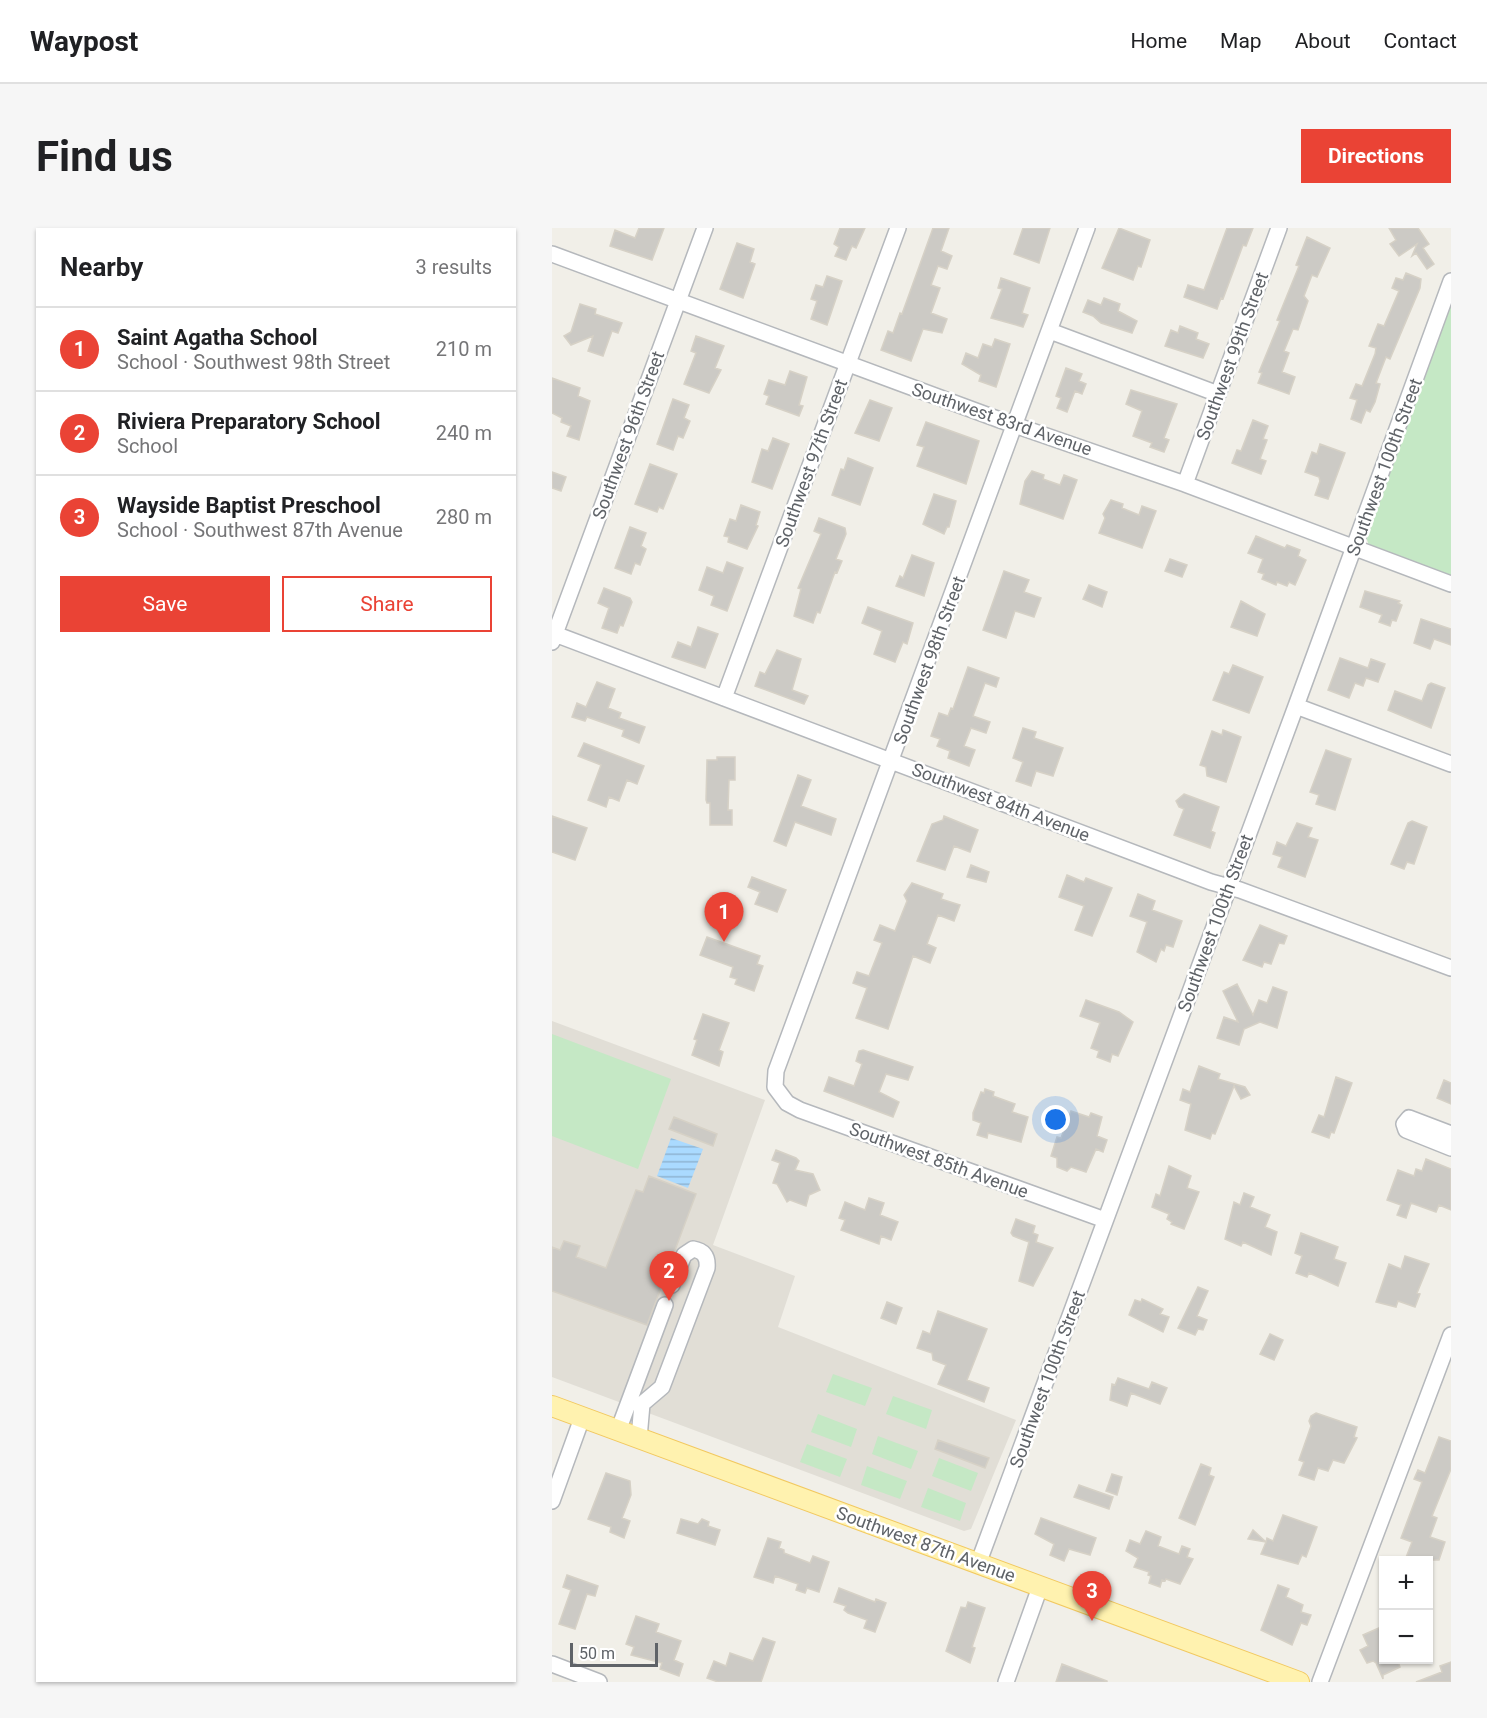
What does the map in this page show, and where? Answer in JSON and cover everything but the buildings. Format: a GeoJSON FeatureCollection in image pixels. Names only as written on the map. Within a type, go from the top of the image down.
{"type":"FeatureCollection","features":[{"type":"Feature","properties":{"kind":"main road","name":"Southwest 87th Avenue"},"geometry":{"type":"LineString","coordinates":[[552,1406],[1299,1682]]}},
{"type":"Feature","properties":{"kind":"street","name":"Southwest 96th Street"},"geometry":{"type":"LineString","coordinates":[[553,636],[705,228]]}},
{"type":"Feature","properties":{"kind":"street","name":"Southwest 97th Street"},"geometry":{"type":"LineString","coordinates":[[724,698],[898,228]]}},
{"type":"Feature","properties":{"kind":"street","name":"Southwest 98th Street"},"geometry":{"type":"LineString","coordinates":[[777,1092],[776,1071],[1088,228]]}},
{"type":"Feature","properties":{"kind":"street","name":"Southwest 99th Street"},"geometry":{"type":"LineString","coordinates":[[1185,484],[1279,228]]}},
{"type":"Feature","properties":{"kind":"street","name":"Southwest 83rd Avenue"},"geometry":{"type":"LineString","coordinates":[[552,254],[1185,484],[1451,584]]}},
{"type":"Feature","properties":{"kind":"street","name":"Southwest 100th Street"},"geometry":{"type":"LineString","coordinates":[[978,1564],[1451,281]]}},
{"type":"Feature","properties":{"kind":"street"},"geometry":{"type":"LineString","coordinates":[[1050,331],[1218,394]]}},
{"type":"Feature","properties":{"kind":"street","name":"Southwest 84th Avenue"},"geometry":{"type":"LineString","coordinates":[[553,636],[1451,968]]}},
{"type":"Feature","properties":{"kind":"street"},"geometry":{"type":"LineString","coordinates":[[1296,706],[1451,764]]}},
{"type":"Feature","properties":{"kind":"street","name":"Southwest 85th Avenue"},"geometry":{"type":"LineString","coordinates":[[777,1092],[787,1103],[800,1110],[1106,1220]]}},
{"type":"Feature","properties":{"kind":"street"},"geometry":{"type":"LineString","coordinates":[[1451,1134],[1409,1118],[1404,1124],[1406,1130],[1451,1148]]}},
{"type":"Feature","properties":{"kind":"street"},"geometry":{"type":"LineString","coordinates":[[639,1438],[642,1404],[662,1387],[707,1268],[707,1259],[703,1252],[693,1250],[684,1255],[672,1285]]}},
{"type":"Feature","properties":{"kind":"street"},"geometry":{"type":"LineString","coordinates":[[618,1431],[665,1305]]}},
{"type":"Feature","properties":{"kind":"street"},"geometry":{"type":"LineString","coordinates":[[1320,1682],[1451,1335]]}},
{"type":"Feature","properties":{"kind":"street"},"geometry":{"type":"LineString","coordinates":[[552,1501],[582,1418]]}},
{"type":"Feature","properties":{"kind":"street"},"geometry":{"type":"LineString","coordinates":[[1006,1682],[1040,1587]]}},
{"type":"Feature","properties":{"kind":"street"},"geometry":{"type":"LineString","coordinates":[[552,1664],[599,1682]]}},
{"type":"Feature","properties":{"kind":"shaded area"},"geometry":{"type":"Polygon","coordinates":[[[552,1021],[765,1100],[713,1245],[795,1276],[778,1327],[1016,1420],[971,1529],[964,1531],[552,1377],[552,1021]]]}},
{"type":"Feature","properties":{"kind":"green space"},"geometry":{"type":"Polygon","coordinates":[[[1451,300],[1451,580],[1369,546],[1365,533],[1451,300]]]}},
{"type":"Feature","properties":{"kind":"green space"},"geometry":{"type":"Polygon","coordinates":[[[552,1034],[671,1079],[638,1169],[552,1136],[552,1034]]]}},
{"type":"Feature","properties":{"kind":"green space"},"geometry":{"type":"Polygon","coordinates":[[[833,1374],[872,1388],[865,1406],[826,1392],[833,1374]]]}},
{"type":"Feature","properties":{"kind":"green space"},"geometry":{"type":"Polygon","coordinates":[[[893,1396],[932,1410],[926,1429],[886,1414],[893,1396]]]}},
{"type":"Feature","properties":{"kind":"green space"},"geometry":{"type":"Polygon","coordinates":[[[818,1414],[857,1429],[851,1447],[811,1432],[818,1414]]]}},
{"type":"Feature","properties":{"kind":"green space"},"geometry":{"type":"Polygon","coordinates":[[[878,1436],[918,1451],[911,1469],[872,1454],[878,1436]]]}},
{"type":"Feature","properties":{"kind":"green space"},"geometry":{"type":"Polygon","coordinates":[[[807,1444],[847,1459],[840,1477],[800,1462],[807,1444]]]}},
{"type":"Feature","properties":{"kind":"green space"},"geometry":{"type":"Polygon","coordinates":[[[939,1458],[978,1473],[971,1491],[932,1476],[939,1458]]]}},
{"type":"Feature","properties":{"kind":"green space"},"geometry":{"type":"Polygon","coordinates":[[[867,1466],[907,1481],[900,1499],[861,1485],[867,1466]]]}},
{"type":"Feature","properties":{"kind":"green space"},"geometry":{"type":"Polygon","coordinates":[[[928,1488],[966,1503],[960,1521],[921,1507],[928,1488]]]}},
{"type":"Feature","properties":{"kind":"water"},"geometry":{"type":"Polygon","coordinates":[[[671,1138],[703,1149],[688,1188],[657,1176],[671,1138]]]}},
{"type":"Feature","properties":{"kind":"place","name":"Saint Agatha School"},"geometry":{"type":"Point","coordinates":[724,942]}},
{"type":"Feature","properties":{"kind":"place","name":"Riviera Preparatory School"},"geometry":{"type":"Point","coordinates":[669,1301]}},
{"type":"Feature","properties":{"kind":"place","name":"Wayside Baptist Preschool"},"geometry":{"type":"Point","coordinates":[1092,1621]}}]}
